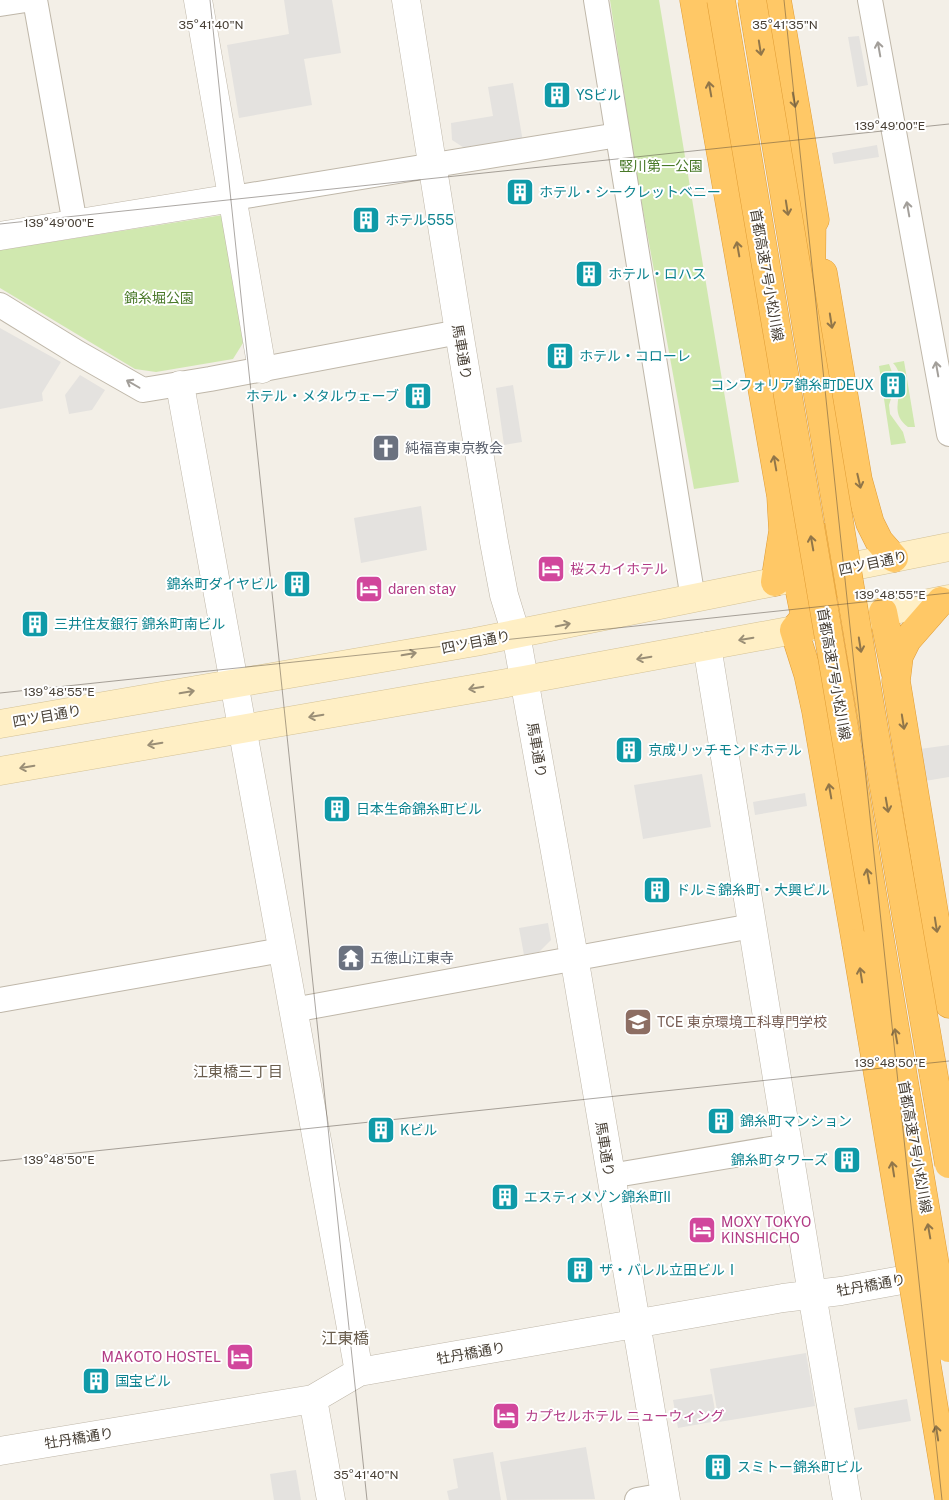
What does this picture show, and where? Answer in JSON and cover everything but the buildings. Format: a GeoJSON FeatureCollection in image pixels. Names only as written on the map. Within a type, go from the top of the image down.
{"type":"FeatureCollection","features":[{"type":"Feature","properties":{"kind":"highway"},"geometry":{"type":"LineString","coordinates":[[694,0],[781,496],[786,580],[802,625],[808,674],[856,943],[949,1498]]}},
{"type":"Feature","properties":{"kind":"highway","name":"首都高速7号小松川線"},"geometry":{"type":"LineString","coordinates":[[721,0],[949,1348]]}},
{"type":"Feature","properties":{"kind":"highway"},"geometry":{"type":"LineString","coordinates":[[752,0],[949,1164]]}},
{"type":"Feature","properties":{"kind":"highway"},"geometry":{"type":"LineString","coordinates":[[777,0],[858,480],[870,522],[879,541],[894,558]]}},
{"type":"Feature","properties":{"kind":"highway"},"geometry":{"type":"LineString","coordinates":[[802,625],[830,581],[836,552],[833,517],[812,405],[810,309],[812,203]]}},
{"type":"Feature","properties":{"kind":"highway"},"geometry":{"type":"LineString","coordinates":[[896,681],[899,656],[907,640],[945,600]]}},
{"type":"Feature","properties":{"kind":"highway"},"geometry":{"type":"LineString","coordinates":[[883,612],[949,1004]]}},
{"type":"Feature","properties":{"kind":"main road","name":"四ツ目通り"},"geometry":{"type":"LineString","coordinates":[[0,724],[516,634],[693,600],[949,547]]}},
{"type":"Feature","properties":{"kind":"main road"},"geometry":{"type":"LineString","coordinates":[[0,772],[524,680],[707,646],[802,625],[945,600]]}},
{"type":"Feature","properties":{"kind":"street"},"geometry":{"type":"LineString","coordinates":[[0,4],[26,0]]}},
{"type":"Feature","properties":{"kind":"street"},"geometry":{"type":"LineString","coordinates":[[35,0],[75,224]]}},
{"type":"Feature","properties":{"kind":"street"},"geometry":{"type":"LineString","coordinates":[[198,0],[262,369]]}},
{"type":"Feature","properties":{"kind":"street","name":"馬車通り"},"geometry":{"type":"LineString","coordinates":[[406,0],[458,332],[494,542],[504,595],[516,634],[574,958],[666,1498]]}},
{"type":"Feature","properties":{"kind":"street"},"geometry":{"type":"LineString","coordinates":[[596,0],[693,600]]}},
{"type":"Feature","properties":{"kind":"street"},"geometry":{"type":"LineString","coordinates":[[870,0],[949,434]]}},
{"type":"Feature","properties":{"kind":"street"},"geometry":{"type":"LineString","coordinates":[[0,236],[618,135]]}},
{"type":"Feature","properties":{"kind":"street"},"geometry":{"type":"LineString","coordinates":[[0,305],[143,390],[180,385],[458,332]]}},
{"type":"Feature","properties":{"kind":"street"},"geometry":{"type":"LineString","coordinates":[[180,385],[359,1372]]}},
{"type":"Feature","properties":{"kind":"street"},"geometry":{"type":"LineString","coordinates":[[707,646],[847,1500]]}},
{"type":"Feature","properties":{"kind":"street"},"geometry":{"type":"LineString","coordinates":[[293,1010],[752,926]]}},
{"type":"Feature","properties":{"kind":"street"},"geometry":{"type":"LineString","coordinates":[[0,1000],[282,950]]}},
{"type":"Feature","properties":{"kind":"street"},"geometry":{"type":"LineString","coordinates":[[610,1176],[788,1146]]}},
{"type":"Feature","properties":{"kind":"street","name":"牡丹橋通り"},"geometry":{"type":"LineString","coordinates":[[0,1451],[313,1399],[359,1372],[812,1294],[859,1288],[949,1271]]}},
{"type":"Feature","properties":{"kind":"street"},"geometry":{"type":"LineString","coordinates":[[313,1399],[332,1500]]}},
{"type":"Feature","properties":{"kind":"street"},"geometry":{"type":"LineString","coordinates":[[636,1500],[666,1498]]}},
{"type":"Feature","properties":{"kind":"green space","name":"竪川第一公園"},"geometry":{"type":"Polygon","coordinates":[[[610,0],[659,0],[739,482],[694,489],[636,172],[610,0]]]}},
{"type":"Feature","properties":{"kind":"green space","name":"錦糸堀公園"},"geometry":{"type":"Polygon","coordinates":[[[223,215],[243,343],[233,359],[156,372],[135,369],[0,288],[0,250],[223,215]]]}},
{"type":"Feature","properties":{"kind":"green space"},"geometry":{"type":"Polygon","coordinates":[[[904,361],[915,427],[908,427],[901,420],[898,412],[900,380],[898,371],[893,363],[904,361]]]}},
{"type":"Feature","properties":{"kind":"green space"},"geometry":{"type":"Polygon","coordinates":[[[889,364],[896,383],[889,405],[890,414],[903,432],[906,443],[891,445],[879,366],[889,364]]]}},
{"type":"Feature","properties":{"kind":"shaded area"},"geometry":{"type":"Polygon","coordinates":[[[284,0],[332,0],[341,53],[304,59],[312,105],[239,118],[227,45],[289,34],[284,0]]]}},
{"type":"Feature","properties":{"kind":"shaded area"},"geometry":{"type":"Polygon","coordinates":[[[859,36],[868,85],[857,87],[848,37],[859,36]]]}},
{"type":"Feature","properties":{"kind":"shaded area"},"geometry":{"type":"Polygon","coordinates":[[[513,83],[523,142],[469,151],[452,140],[451,123],[493,116],[488,87],[513,83]]]}},
{"type":"Feature","properties":{"kind":"shaded area"},"geometry":{"type":"Polygon","coordinates":[[[877,145],[879,157],[834,164],[832,153],[877,145]]]}},
{"type":"Feature","properties":{"kind":"shaded area"},"geometry":{"type":"Polygon","coordinates":[[[0,328],[61,362],[42,393],[43,401],[0,409],[0,328]]]}},
{"type":"Feature","properties":{"kind":"shaded area"},"geometry":{"type":"Polygon","coordinates":[[[80,375],[105,390],[92,410],[69,414],[65,395],[80,375]]]}},
{"type":"Feature","properties":{"kind":"shaded area"},"geometry":{"type":"Polygon","coordinates":[[[513,385],[522,442],[504,445],[496,388],[513,385]]]}},
{"type":"Feature","properties":{"kind":"shaded area"},"geometry":{"type":"Polygon","coordinates":[[[421,506],[427,550],[361,563],[354,518],[421,506]]]}},
{"type":"Feature","properties":{"kind":"shaded area"},"geometry":{"type":"Polygon","coordinates":[[[949,745],[949,777],[925,781],[920,749],[949,745]]]}},
{"type":"Feature","properties":{"kind":"shaded area"},"geometry":{"type":"Polygon","coordinates":[[[702,774],[711,827],[643,839],[634,785],[702,774]]]}},
{"type":"Feature","properties":{"kind":"shaded area"},"geometry":{"type":"Polygon","coordinates":[[[805,793],[807,806],[755,815],[753,802],[805,793]]]}},
{"type":"Feature","properties":{"kind":"shaded area"},"geometry":{"type":"Polygon","coordinates":[[[548,923],[551,940],[539,952],[524,955],[519,928],[548,923]]]}},
{"type":"Feature","properties":{"kind":"shaded area"},"geometry":{"type":"Polygon","coordinates":[[[806,1353],[815,1406],[719,1422],[710,1369],[806,1353]]]}},
{"type":"Feature","properties":{"kind":"shaded area"},"geometry":{"type":"Polygon","coordinates":[[[712,1394],[717,1421],[678,1428],[673,1400],[712,1394]]]}},
{"type":"Feature","properties":{"kind":"shaded area"},"geometry":{"type":"Polygon","coordinates":[[[907,1399],[911,1421],[858,1430],[854,1408],[907,1399]]]}},
{"type":"Feature","properties":{"kind":"shaded area"},"geometry":{"type":"Polygon","coordinates":[[[586,1447],[595,1499],[507,1500],[500,1462],[586,1447]]]}},
{"type":"Feature","properties":{"kind":"shaded area"},"geometry":{"type":"Polygon","coordinates":[[[493,1452],[501,1500],[449,1500],[447,1491],[458,1488],[453,1459],[493,1452]]]}},
{"type":"Feature","properties":{"kind":"shaded area"},"geometry":{"type":"Polygon","coordinates":[[[296,1470],[301,1500],[274,1500],[270,1474],[296,1470]]]}},
{"type":"Feature","properties":{"kind":"place","name":"YSビル"},"geometry":{"type":"Point","coordinates":[557,95]}},
{"type":"Feature","properties":{"kind":"place","name":"ホテル・シークレットベニー"},"geometry":{"type":"Point","coordinates":[520,192]}},
{"type":"Feature","properties":{"kind":"place","name":"ホテル555"},"geometry":{"type":"Point","coordinates":[366,220]}},
{"type":"Feature","properties":{"kind":"place","name":"ホテル・ロハス"},"geometry":{"type":"Point","coordinates":[589,274]}},
{"type":"Feature","properties":{"kind":"place","name":"ホテル・コローレ"},"geometry":{"type":"Point","coordinates":[560,356]}},
{"type":"Feature","properties":{"kind":"place","name":"コンフォリア錦糸町DEUX"},"geometry":{"type":"Point","coordinates":[893,385]}},
{"type":"Feature","properties":{"kind":"place","name":"ホテル・メタルウェーブ"},"geometry":{"type":"Point","coordinates":[418,396]}},
{"type":"Feature","properties":{"kind":"place","name":"純福音東京教会"},"geometry":{"type":"Point","coordinates":[386,448]}},
{"type":"Feature","properties":{"kind":"place","name":"桜スカイホテル"},"geometry":{"type":"Point","coordinates":[551,569]}},
{"type":"Feature","properties":{"kind":"place","name":"錦糸町ダイヤビル"},"geometry":{"type":"Point","coordinates":[297,584]}},
{"type":"Feature","properties":{"kind":"place","name":"daren stay"},"geometry":{"type":"Point","coordinates":[369,589]}},
{"type":"Feature","properties":{"kind":"place","name":"三井住友銀行 錦糸町南ビル"},"geometry":{"type":"Point","coordinates":[35,624]}},
{"type":"Feature","properties":{"kind":"place","name":"京成リッチモンドホテル"},"geometry":{"type":"Point","coordinates":[629,750]}},
{"type":"Feature","properties":{"kind":"place","name":"日本生命錦糸町ビル"},"geometry":{"type":"Point","coordinates":[337,809]}},
{"type":"Feature","properties":{"kind":"place","name":"ドルミ錦糸町・大興ビル"},"geometry":{"type":"Point","coordinates":[657,890]}},
{"type":"Feature","properties":{"kind":"place","name":"五徳山江東寺"},"geometry":{"type":"Point","coordinates":[351,958]}},
{"type":"Feature","properties":{"kind":"place","name":"TCE 東京環境工科専門学校"},"geometry":{"type":"Point","coordinates":[638,1022]}},
{"type":"Feature","properties":{"kind":"place","name":"錦糸町マンション"},"geometry":{"type":"Point","coordinates":[721,1121]}},
{"type":"Feature","properties":{"kind":"place","name":"Kビル"},"geometry":{"type":"Point","coordinates":[381,1130]}},
{"type":"Feature","properties":{"kind":"place","name":"錦糸町タワーズ"},"geometry":{"type":"Point","coordinates":[847,1160]}},
{"type":"Feature","properties":{"kind":"place","name":"エスティメゾン錦糸町II"},"geometry":{"type":"Point","coordinates":[505,1197]}},
{"type":"Feature","properties":{"kind":"place","name":"MOXY TOKYO KINSHICHO"},"geometry":{"type":"Point","coordinates":[702,1230]}},
{"type":"Feature","properties":{"kind":"place","name":"ザ・バレル立田ビルⅠ"},"geometry":{"type":"Point","coordinates":[580,1270]}},
{"type":"Feature","properties":{"kind":"place","name":"MAKOTO HOSTEL"},"geometry":{"type":"Point","coordinates":[240,1357]}},
{"type":"Feature","properties":{"kind":"place","name":"国宝ビル"},"geometry":{"type":"Point","coordinates":[96,1381]}},
{"type":"Feature","properties":{"kind":"place","name":"カプセルホテル ニューウィング"},"geometry":{"type":"Point","coordinates":[506,1416]}},
{"type":"Feature","properties":{"kind":"place","name":"スミトー錦糸町ビル"},"geometry":{"type":"Point","coordinates":[718,1467]}},
{"type":"Feature","properties":{"kind":"district","name":"江東橋三丁目"},"geometry":{"type":"Point","coordinates":[238,1072]}},
{"type":"Feature","properties":{"kind":"district","name":"江東橋"},"geometry":{"type":"Point","coordinates":[345,1338]}}]}
